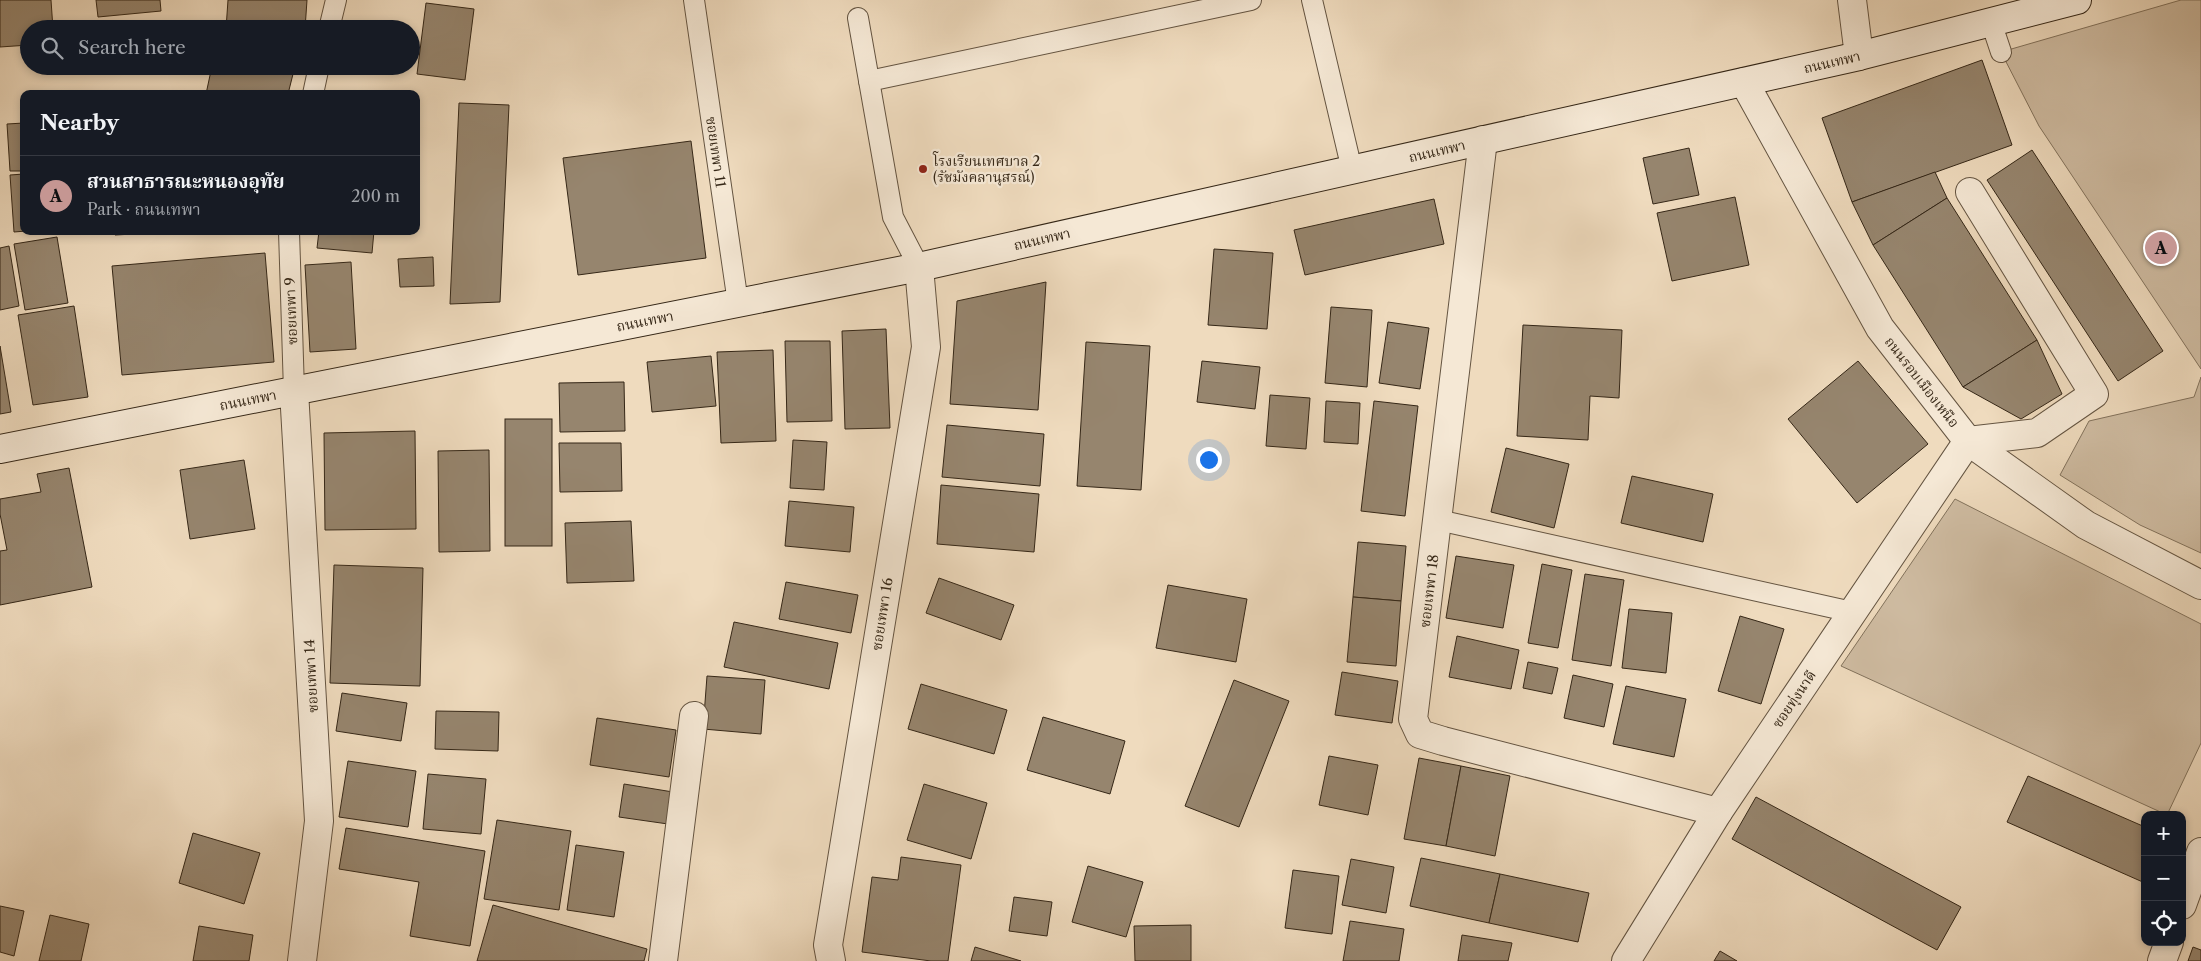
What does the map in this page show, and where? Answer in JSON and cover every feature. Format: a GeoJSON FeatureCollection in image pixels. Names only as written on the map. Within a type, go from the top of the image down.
{"type":"FeatureCollection","features":[{"type":"Feature","properties":{"kind":"street"},"geometry":{"type":"LineString","coordinates":[[1852,0],[1859,56]]}},
{"type":"Feature","properties":{"kind":"street","name":"ถนนเทพา"},"geometry":{"type":"LineString","coordinates":[[0,449],[919,267],[1859,56],[2077,0]]}},
{"type":"Feature","properties":{"kind":"street","name":"ถนนรอบเมืองเหนือ"},"geometry":{"type":"LineString","coordinates":[[1744,82],[1880,328],[1968,441],[2086,525],[2201,585]]}},
{"type":"Feature","properties":{"kind":"street","name":"ซอยเทพา 18"},"geometry":{"type":"LineString","coordinates":[[1483,140],[1413,719],[1420,734],[1452,744],[1718,812]]}},
{"type":"Feature","properties":{"kind":"street"},"geometry":{"type":"LineString","coordinates":[[1968,441],[2037,433],[2094,394],[1970,192]]}},
{"type":"Feature","properties":{"kind":"street","name":"ซอยเทพา 16"},"geometry":{"type":"LineString","coordinates":[[831,961],[828,945],[926,347],[919,267]]}},
{"type":"Feature","properties":{"kind":"street","name":"ซอยเทพา 14"},"geometry":{"type":"LineString","coordinates":[[294,391],[319,820],[302,961]]}},
{"type":"Feature","properties":{"kind":"street","name":"ซอยทุ่งนาดี"},"geometry":{"type":"LineString","coordinates":[[1626,961],[1718,812],[1968,441]]}},
{"type":"Feature","properties":{"kind":"street"},"geometry":{"type":"LineString","coordinates":[[663,961],[694,716]]}},
{"type":"Feature","properties":{"kind":"street"},"geometry":{"type":"LineString","coordinates":[[2183,901],[2201,852]]}},
{"type":"Feature","properties":{"kind":"street"},"geometry":{"type":"LineString","coordinates":[[2162,961],[2168,946]]}},
{"type":"Feature","properties":{"kind":"lane"},"geometry":{"type":"LineString","coordinates":[[331,20],[336,0]]}},
{"type":"Feature","properties":{"kind":"lane","name":"ซอยเทพา 11"},"geometry":{"type":"LineString","coordinates":[[694,0],[738,303]]}},
{"type":"Feature","properties":{"kind":"lane"},"geometry":{"type":"LineString","coordinates":[[869,81],[1251,0]]}},
{"type":"Feature","properties":{"kind":"lane"},"geometry":{"type":"LineString","coordinates":[[1312,0],[1352,170]]}},
{"type":"Feature","properties":{"kind":"lane"},"geometry":{"type":"LineString","coordinates":[[858,18],[893,217],[919,267]]}},
{"type":"Feature","properties":{"kind":"lane"},"geometry":{"type":"LineString","coordinates":[[1991,22],[2001,52]]}},
{"type":"Feature","properties":{"kind":"lane"},"geometry":{"type":"LineString","coordinates":[[314,90],[318,75]]}},
{"type":"Feature","properties":{"kind":"lane","name":"ซอยเทพา 9"},"geometry":{"type":"LineString","coordinates":[[289,235],[294,391]]}},
{"type":"Feature","properties":{"kind":"lane"},"geometry":{"type":"LineString","coordinates":[[1438,520],[1852,612]]}},
{"type":"Feature","properties":{"kind":"shaded area"},"geometry":{"type":"Polygon","coordinates":[[[2181,0],[2201,0],[2201,369],[2039,126],[2001,52],[2181,0]]]}},
{"type":"Feature","properties":{"kind":"shaded area"},"geometry":{"type":"Polygon","coordinates":[[[2201,377],[2201,553],[2140,525],[2060,475],[2089,421],[2194,397],[2201,377]]]}},
{"type":"Feature","properties":{"kind":"shaded area"},"geometry":{"type":"Polygon","coordinates":[[[1955,499],[2201,624],[2201,743],[2169,811],[2158,811],[1841,666],[1955,499]]]}},
{"type":"Feature","properties":{"kind":"building"},"geometry":{"type":"Polygon","coordinates":[[[0,0],[51,0],[52,20],[20,20],[20,46],[0,47],[0,0]]]}},
{"type":"Feature","properties":{"kind":"building"},"geometry":{"type":"Polygon","coordinates":[[[96,0],[160,0],[161,11],[98,17],[96,0]]]}},
{"type":"Feature","properties":{"kind":"building"},"geometry":{"type":"Polygon","coordinates":[[[228,0],[307,0],[306,20],[227,20],[228,0]]]}},
{"type":"Feature","properties":{"kind":"building"},"geometry":{"type":"Polygon","coordinates":[[[426,3],[474,9],[465,80],[420,74],[420,50],[426,3]]]}},
{"type":"Feature","properties":{"kind":"building"},"geometry":{"type":"Polygon","coordinates":[[[1982,60],[2012,145],[1852,202],[1822,118],[1982,60]]]}},
{"type":"Feature","properties":{"kind":"building"},"geometry":{"type":"Polygon","coordinates":[[[210,75],[293,75],[289,90],[207,90],[210,75]]]}},
{"type":"Feature","properties":{"kind":"building"},"geometry":{"type":"Polygon","coordinates":[[[459,103],[509,105],[500,302],[450,304],[459,103]]]}},
{"type":"Feature","properties":{"kind":"building"},"geometry":{"type":"Polygon","coordinates":[[[20,123],[20,171],[10,171],[7,124],[20,123]]]}},
{"type":"Feature","properties":{"kind":"building"},"geometry":{"type":"Polygon","coordinates":[[[691,141],[706,258],[578,275],[563,158],[691,141]]]}},
{"type":"Feature","properties":{"kind":"building"},"geometry":{"type":"Polygon","coordinates":[[[1689,148],[1699,195],[1653,204],[1643,158],[1689,148]]]}},
{"type":"Feature","properties":{"kind":"building"},"geometry":{"type":"Polygon","coordinates":[[[2032,150],[2163,351],[2118,381],[1987,180],[2032,150]]]}},
{"type":"Feature","properties":{"kind":"building"},"geometry":{"type":"Polygon","coordinates":[[[1935,172],[1947,198],[1873,245],[1852,202],[1935,172]]]}},
{"type":"Feature","properties":{"kind":"building"},"geometry":{"type":"Polygon","coordinates":[[[20,174],[20,232],[14,232],[10,175],[20,174]]]}},
{"type":"Feature","properties":{"kind":"building"},"geometry":{"type":"Polygon","coordinates":[[[1735,197],[1749,265],[1672,281],[1657,213],[1735,197]]]}},
{"type":"Feature","properties":{"kind":"building"},"geometry":{"type":"Polygon","coordinates":[[[1947,198],[2037,340],[1963,387],[1873,245],[1947,198]]]}},
{"type":"Feature","properties":{"kind":"building"},"geometry":{"type":"Polygon","coordinates":[[[1434,199],[1444,244],[1305,275],[1294,230],[1434,199]]]}},
{"type":"Feature","properties":{"kind":"building"},"geometry":{"type":"Polygon","coordinates":[[[319,235],[374,235],[372,253],[317,248],[319,235]]]}},
{"type":"Feature","properties":{"kind":"building"},"geometry":{"type":"Polygon","coordinates":[[[57,237],[68,303],[25,310],[14,244],[57,237]]]}},
{"type":"Feature","properties":{"kind":"building"},"geometry":{"type":"Polygon","coordinates":[[[9,246],[19,306],[0,310],[0,248],[9,246]]]}},
{"type":"Feature","properties":{"kind":"building"},"geometry":{"type":"Polygon","coordinates":[[[1214,249],[1273,253],[1267,329],[1208,325],[1214,249]]]}},
{"type":"Feature","properties":{"kind":"building"},"geometry":{"type":"Polygon","coordinates":[[[265,253],[274,362],[122,375],[112,266],[265,253]]]}},
{"type":"Feature","properties":{"kind":"building"},"geometry":{"type":"Polygon","coordinates":[[[433,257],[434,286],[400,287],[398,259],[433,257]]]}},
{"type":"Feature","properties":{"kind":"building"},"geometry":{"type":"Polygon","coordinates":[[[351,262],[356,349],[310,352],[305,265],[351,262]]]}},
{"type":"Feature","properties":{"kind":"building"},"geometry":{"type":"Polygon","coordinates":[[[1046,282],[1038,410],[950,404],[957,301],[1046,282]]]}},
{"type":"Feature","properties":{"kind":"building"},"geometry":{"type":"Polygon","coordinates":[[[74,306],[88,397],[33,405],[18,315],[74,306]]]}},
{"type":"Feature","properties":{"kind":"building"},"geometry":{"type":"Polygon","coordinates":[[[1331,307],[1372,310],[1367,387],[1325,383],[1331,307]]]}},
{"type":"Feature","properties":{"kind":"building"},"geometry":{"type":"Polygon","coordinates":[[[1388,322],[1429,328],[1420,389],[1379,383],[1388,322]]]}},
{"type":"Feature","properties":{"kind":"building"},"geometry":{"type":"Polygon","coordinates":[[[1523,325],[1622,330],[1619,398],[1590,396],[1588,440],[1517,436],[1523,325]]]}},
{"type":"Feature","properties":{"kind":"building"},"geometry":{"type":"Polygon","coordinates":[[[886,329],[890,428],[845,429],[842,331],[886,329]]]}},
{"type":"Feature","properties":{"kind":"building"},"geometry":{"type":"Polygon","coordinates":[[[2037,340],[2062,394],[2021,419],[1963,387],[2037,340]]]}},
{"type":"Feature","properties":{"kind":"building"},"geometry":{"type":"Polygon","coordinates":[[[785,341],[830,341],[832,421],[787,422],[785,341]]]}},
{"type":"Feature","properties":{"kind":"building"},"geometry":{"type":"Polygon","coordinates":[[[1086,342],[1150,346],[1141,490],[1077,486],[1086,342]]]}},
{"type":"Feature","properties":{"kind":"building"},"geometry":{"type":"Polygon","coordinates":[[[0,346],[11,412],[0,414],[0,346]]]}},
{"type":"Feature","properties":{"kind":"building"},"geometry":{"type":"Polygon","coordinates":[[[773,350],[776,441],[721,443],[717,352],[773,350]]]}},
{"type":"Feature","properties":{"kind":"building"},"geometry":{"type":"Polygon","coordinates":[[[711,356],[716,406],[652,412],[647,362],[711,356]]]}},
{"type":"Feature","properties":{"kind":"building"},"geometry":{"type":"Polygon","coordinates":[[[1202,361],[1260,367],[1255,409],[1197,402],[1202,361]]]}},
{"type":"Feature","properties":{"kind":"building"},"geometry":{"type":"Polygon","coordinates":[[[1858,361],[1928,444],[1857,503],[1788,419],[1858,361]]]}},
{"type":"Feature","properties":{"kind":"building"},"geometry":{"type":"Polygon","coordinates":[[[624,382],[625,431],[560,432],[559,383],[624,382]]]}},
{"type":"Feature","properties":{"kind":"building"},"geometry":{"type":"Polygon","coordinates":[[[1270,395],[1310,398],[1306,449],[1266,446],[1270,395]]]}},
{"type":"Feature","properties":{"kind":"building"},"geometry":{"type":"Polygon","coordinates":[[[1326,401],[1360,403],[1358,444],[1324,442],[1326,401]]]}},
{"type":"Feature","properties":{"kind":"building"},"geometry":{"type":"Polygon","coordinates":[[[1374,401],[1418,406],[1405,516],[1361,511],[1374,401]]]}},
{"type":"Feature","properties":{"kind":"building"},"geometry":{"type":"Polygon","coordinates":[[[505,419],[552,419],[552,546],[505,546],[505,419]]]}},
{"type":"Feature","properties":{"kind":"building"},"geometry":{"type":"Polygon","coordinates":[[[947,425],[1044,434],[1040,486],[942,477],[947,425]]]}},
{"type":"Feature","properties":{"kind":"building"},"geometry":{"type":"Polygon","coordinates":[[[415,431],[416,529],[325,530],[324,433],[415,431]]]}},
{"type":"Feature","properties":{"kind":"building"},"geometry":{"type":"Polygon","coordinates":[[[793,440],[827,442],[824,490],[790,488],[793,440]]]}},
{"type":"Feature","properties":{"kind":"building"},"geometry":{"type":"Polygon","coordinates":[[[559,443],[621,443],[622,491],[560,492],[559,443]]]}},
{"type":"Feature","properties":{"kind":"building"},"geometry":{"type":"Polygon","coordinates":[[[1506,448],[1569,464],[1554,528],[1491,512],[1506,448]]]}},
{"type":"Feature","properties":{"kind":"building"},"geometry":{"type":"Polygon","coordinates":[[[489,450],[490,551],[439,552],[438,451],[489,450]]]}},
{"type":"Feature","properties":{"kind":"building"},"geometry":{"type":"Polygon","coordinates":[[[244,460],[255,529],[190,539],[180,470],[244,460]]]}},
{"type":"Feature","properties":{"kind":"building"},"geometry":{"type":"Polygon","coordinates":[[[69,468],[92,587],[0,605],[0,551],[7,550],[0,514],[0,499],[41,492],[37,474],[69,468]]]}},
{"type":"Feature","properties":{"kind":"building"},"geometry":{"type":"Polygon","coordinates":[[[1632,476],[1713,494],[1703,542],[1621,523],[1632,476]]]}},
{"type":"Feature","properties":{"kind":"building"},"geometry":{"type":"Polygon","coordinates":[[[941,485],[1039,494],[1034,552],[937,544],[941,485]]]}},
{"type":"Feature","properties":{"kind":"building"},"geometry":{"type":"Polygon","coordinates":[[[789,501],[854,507],[850,552],[785,546],[789,501]]]}},
{"type":"Feature","properties":{"kind":"building"},"geometry":{"type":"Polygon","coordinates":[[[631,521],[634,581],[567,583],[565,523],[631,521]]]}},
{"type":"Feature","properties":{"kind":"building"},"geometry":{"type":"Polygon","coordinates":[[[1358,542],[1406,546],[1401,601],[1353,597],[1358,542]]]}},
{"type":"Feature","properties":{"kind":"building"},"geometry":{"type":"Polygon","coordinates":[[[1456,556],[1514,565],[1503,628],[1446,618],[1456,556]]]}},
{"type":"Feature","properties":{"kind":"building"},"geometry":{"type":"Polygon","coordinates":[[[1542,564],[1572,570],[1558,648],[1528,643],[1542,564]]]}},
{"type":"Feature","properties":{"kind":"building"},"geometry":{"type":"Polygon","coordinates":[[[334,565],[423,568],[420,686],[330,683],[334,565]]]}},
{"type":"Feature","properties":{"kind":"building"},"geometry":{"type":"Polygon","coordinates":[[[1585,574],[1624,580],[1611,666],[1572,660],[1585,574]]]}},
{"type":"Feature","properties":{"kind":"building"},"geometry":{"type":"Polygon","coordinates":[[[939,578],[1014,605],[1001,640],[926,613],[939,578]]]}},
{"type":"Feature","properties":{"kind":"building"},"geometry":{"type":"Polygon","coordinates":[[[786,582],[858,595],[851,633],[779,619],[786,582]]]}},
{"type":"Feature","properties":{"kind":"building"},"geometry":{"type":"Polygon","coordinates":[[[1168,585],[1247,599],[1236,662],[1156,648],[1168,585]]]}},
{"type":"Feature","properties":{"kind":"building"},"geometry":{"type":"Polygon","coordinates":[[[1353,597],[1401,601],[1396,666],[1347,662],[1353,597]]]}},
{"type":"Feature","properties":{"kind":"building"},"geometry":{"type":"Polygon","coordinates":[[[1629,609],[1672,613],[1666,673],[1622,668],[1629,609]]]}},
{"type":"Feature","properties":{"kind":"building"},"geometry":{"type":"Polygon","coordinates":[[[1740,616],[1784,629],[1761,704],[1718,691],[1740,616]]]}},
{"type":"Feature","properties":{"kind":"building"},"geometry":{"type":"Polygon","coordinates":[[[734,622],[838,643],[829,689],[724,667],[734,622]]]}},
{"type":"Feature","properties":{"kind":"building"},"geometry":{"type":"Polygon","coordinates":[[[1457,636],[1519,650],[1511,689],[1449,677],[1457,636]]]}},
{"type":"Feature","properties":{"kind":"building"},"geometry":{"type":"Polygon","coordinates":[[[1528,662],[1558,668],[1552,694],[1523,688],[1528,662]]]}},
{"type":"Feature","properties":{"kind":"building"},"geometry":{"type":"Polygon","coordinates":[[[1342,672],[1398,681],[1392,723],[1335,715],[1342,672]]]}},
{"type":"Feature","properties":{"kind":"building"},"geometry":{"type":"Polygon","coordinates":[[[1573,675],[1613,684],[1604,727],[1564,718],[1573,675]]]}},
{"type":"Feature","properties":{"kind":"building"},"geometry":{"type":"Polygon","coordinates":[[[707,676],[765,680],[761,734],[703,729],[707,676]]]}},
{"type":"Feature","properties":{"kind":"building"},"geometry":{"type":"Polygon","coordinates":[[[1234,680],[1289,701],[1239,827],[1185,806],[1234,680]]]}},
{"type":"Feature","properties":{"kind":"building"},"geometry":{"type":"Polygon","coordinates":[[[921,684],[1007,710],[994,754],[908,729],[921,684]]]}},
{"type":"Feature","properties":{"kind":"building"},"geometry":{"type":"Polygon","coordinates":[[[1626,686],[1686,699],[1674,757],[1613,744],[1626,686]]]}},
{"type":"Feature","properties":{"kind":"building"},"geometry":{"type":"Polygon","coordinates":[[[342,693],[407,703],[401,741],[336,731],[342,693]]]}},
{"type":"Feature","properties":{"kind":"building"},"geometry":{"type":"Polygon","coordinates":[[[436,711],[499,712],[498,751],[435,749],[436,711]]]}},
{"type":"Feature","properties":{"kind":"building"},"geometry":{"type":"Polygon","coordinates":[[[1043,717],[1125,741],[1110,794],[1027,770],[1043,717]]]}},
{"type":"Feature","properties":{"kind":"building"},"geometry":{"type":"Polygon","coordinates":[[[597,718],[676,730],[669,777],[590,765],[597,718]]]}},
{"type":"Feature","properties":{"kind":"building"},"geometry":{"type":"Polygon","coordinates":[[[1329,756],[1378,765],[1368,815],[1319,805],[1329,756]]]}},
{"type":"Feature","properties":{"kind":"building"},"geometry":{"type":"Polygon","coordinates":[[[1419,758],[1461,766],[1446,846],[1404,839],[1419,758]]]}},
{"type":"Feature","properties":{"kind":"building"},"geometry":{"type":"Polygon","coordinates":[[[348,761],[416,771],[408,827],[339,817],[348,761]]]}},
{"type":"Feature","properties":{"kind":"building"},"geometry":{"type":"Polygon","coordinates":[[[1461,766],[1510,776],[1495,856],[1446,846],[1461,766]]]}},
{"type":"Feature","properties":{"kind":"building"},"geometry":{"type":"Polygon","coordinates":[[[428,774],[486,779],[481,834],[423,829],[428,774]]]}},
{"type":"Feature","properties":{"kind":"building"},"geometry":{"type":"Polygon","coordinates":[[[2028,776],[2141,825],[2141,881],[2007,822],[2028,776]]]}},
{"type":"Feature","properties":{"kind":"building"},"geometry":{"type":"Polygon","coordinates":[[[624,784],[673,792],[668,824],[619,817],[624,784]]]}},
{"type":"Feature","properties":{"kind":"building"},"geometry":{"type":"Polygon","coordinates":[[[924,784],[987,803],[971,859],[907,840],[924,784]]]}},
{"type":"Feature","properties":{"kind":"building"},"geometry":{"type":"Polygon","coordinates":[[[1756,797],[1961,907],[1937,950],[1732,839],[1756,797]]]}},
{"type":"Feature","properties":{"kind":"building"},"geometry":{"type":"Polygon","coordinates":[[[497,820],[571,831],[559,910],[484,899],[497,820]]]}},
{"type":"Feature","properties":{"kind":"building"},"geometry":{"type":"Polygon","coordinates":[[[346,828],[485,851],[470,946],[410,936],[419,882],[339,869],[346,828]]]}},
{"type":"Feature","properties":{"kind":"building"},"geometry":{"type":"Polygon","coordinates":[[[193,833],[260,853],[244,904],[179,883],[193,833]]]}},
{"type":"Feature","properties":{"kind":"building"},"geometry":{"type":"Polygon","coordinates":[[[576,845],[624,852],[614,917],[567,910],[576,845]]]}},
{"type":"Feature","properties":{"kind":"building"},"geometry":{"type":"Polygon","coordinates":[[[901,857],[961,865],[948,961],[931,961],[862,952],[872,877],[898,880],[901,857]]]}},
{"type":"Feature","properties":{"kind":"building"},"geometry":{"type":"Polygon","coordinates":[[[1421,858],[1500,874],[1489,923],[1410,906],[1421,858]]]}},
{"type":"Feature","properties":{"kind":"building"},"geometry":{"type":"Polygon","coordinates":[[[1351,859],[1394,867],[1386,913],[1342,905],[1351,859]]]}},
{"type":"Feature","properties":{"kind":"building"},"geometry":{"type":"Polygon","coordinates":[[[1088,866],[1143,882],[1126,937],[1072,922],[1088,866]]]}},
{"type":"Feature","properties":{"kind":"building"},"geometry":{"type":"Polygon","coordinates":[[[1293,870],[1339,876],[1332,934],[1285,928],[1293,870]]]}},
{"type":"Feature","properties":{"kind":"building"},"geometry":{"type":"Polygon","coordinates":[[[1500,874],[1589,893],[1578,942],[1489,923],[1500,874]]]}},
{"type":"Feature","properties":{"kind":"building"},"geometry":{"type":"Polygon","coordinates":[[[1014,897],[1052,902],[1047,936],[1009,931],[1014,897]]]}},
{"type":"Feature","properties":{"kind":"building"},"geometry":{"type":"Polygon","coordinates":[[[493,905],[647,949],[644,961],[477,961],[493,905]]]}},
{"type":"Feature","properties":{"kind":"building"},"geometry":{"type":"Polygon","coordinates":[[[0,906],[24,911],[14,956],[0,952],[0,906]]]}},
{"type":"Feature","properties":{"kind":"building"},"geometry":{"type":"Polygon","coordinates":[[[50,915],[89,924],[81,961],[39,961],[50,915]]]}},
{"type":"Feature","properties":{"kind":"building"},"geometry":{"type":"Polygon","coordinates":[[[1350,921],[1404,929],[1399,961],[1343,961],[1350,921]]]}},
{"type":"Feature","properties":{"kind":"building"},"geometry":{"type":"Polygon","coordinates":[[[1191,925],[1191,961],[1135,961],[1134,926],[1191,925]]]}},
{"type":"Feature","properties":{"kind":"building"},"geometry":{"type":"Polygon","coordinates":[[[199,926],[253,935],[249,961],[193,961],[199,926]]]}},
{"type":"Feature","properties":{"kind":"building"},"geometry":{"type":"Polygon","coordinates":[[[1462,935],[1512,943],[1508,961],[1458,961],[1462,935]]]}},
{"type":"Feature","properties":{"kind":"building"},"geometry":{"type":"Polygon","coordinates":[[[975,947],[1021,961],[971,961],[975,947]]]}},
{"type":"Feature","properties":{"kind":"building"},"geometry":{"type":"Polygon","coordinates":[[[2193,947],[2201,950],[2201,961],[2188,961],[2193,947]]]}},
{"type":"Feature","properties":{"kind":"building"},"geometry":{"type":"Polygon","coordinates":[[[1720,951],[1737,961],[1714,961],[1720,951]]]}},
{"type":"Feature","properties":{"kind":"place","name":"โรงเรียนเทศบาล 2 (รัชมังคลานุสรณ์)"},"geometry":{"type":"Point","coordinates":[923,169]}},
{"type":"Feature","properties":{"kind":"place","name":"สวนสาธารณะหนองอุทัย"},"geometry":{"type":"Point","coordinates":[2161,248]}}]}
